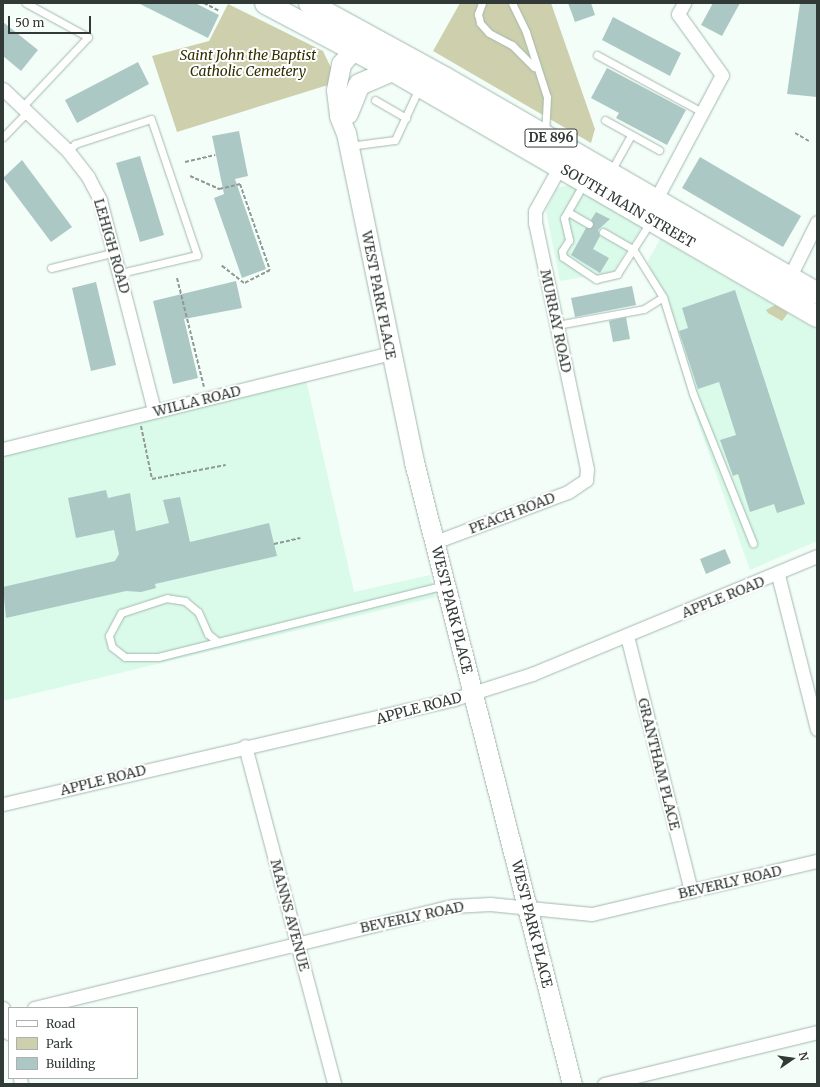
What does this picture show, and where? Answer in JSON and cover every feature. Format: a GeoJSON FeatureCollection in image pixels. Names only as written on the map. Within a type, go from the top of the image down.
{"type":"FeatureCollection","features":[{"type":"Feature","properties":{"kind":"main road","name":"DE 896"},"geometry":{"type":"LineString","coordinates":[[265,3],[354,49]]}},
{"type":"Feature","properties":{"kind":"main road","name":"DE 896"},"geometry":{"type":"LineString","coordinates":[[309,3],[364,31]]}},
{"type":"Feature","properties":{"kind":"main road","name":"SOUTH MAIN STREET"},"geometry":{"type":"LineString","coordinates":[[364,31],[678,212],[785,286],[817,316]]}},
{"type":"Feature","properties":{"kind":"main road","name":"SOUTH MAIN STREET"},"geometry":{"type":"LineString","coordinates":[[354,49],[652,220],[785,286],[817,292]]}},
{"type":"Feature","properties":{"kind":"main road"},"geometry":{"type":"LineString","coordinates":[[348,131],[359,84],[392,70]]}},
{"type":"Feature","properties":{"kind":"main road"},"geometry":{"type":"LineString","coordinates":[[627,205],[656,199]]}},
{"type":"Feature","properties":{"kind":"main road"},"geometry":{"type":"LineString","coordinates":[[652,220],[678,212]]}},
{"type":"Feature","properties":{"kind":"street"},"geometry":{"type":"LineString","coordinates":[[656,199],[722,75],[678,14],[684,3]]}},
{"type":"Feature","properties":{"kind":"street","name":"WEST PARK PLACE"},"geometry":{"type":"LineString","coordinates":[[364,31],[354,49],[346,90],[348,131],[391,352],[435,542],[572,1084]]}},
{"type":"Feature","properties":{"kind":"street","name":"LEHIGH ROAD"},"geometry":{"type":"LineString","coordinates":[[3,89],[68,151],[88,177],[100,200],[115,252],[154,411]]}},
{"type":"Feature","properties":{"kind":"street","name":"MURRAY ROAD"},"geometry":{"type":"LineString","coordinates":[[560,166],[535,211],[587,469],[586,480]]}},
{"type":"Feature","properties":{"kind":"street"},"geometry":{"type":"LineString","coordinates":[[785,286],[817,222]]}},
{"type":"Feature","properties":{"kind":"street","name":"WILLA ROAD"},"geometry":{"type":"LineString","coordinates":[[3,449],[391,352]]}},
{"type":"Feature","properties":{"kind":"street","name":"PEACH ROAD"},"geometry":{"type":"LineString","coordinates":[[435,542],[568,492],[586,480]]}},
{"type":"Feature","properties":{"kind":"street","name":"APPLE ROAD"},"geometry":{"type":"LineString","coordinates":[[3,804],[245,746],[354,725],[473,692],[532,674],[778,575],[817,556]]}},
{"type":"Feature","properties":{"kind":"street"},"geometry":{"type":"LineString","coordinates":[[778,575],[817,729]]}},
{"type":"Feature","properties":{"kind":"street","name":"GRANTHAM PLACE"},"geometry":{"type":"LineString","coordinates":[[627,636],[691,891]]}},
{"type":"Feature","properties":{"kind":"street","name":"MANNS AVENUE"},"geometry":{"type":"LineString","coordinates":[[245,746],[334,1084]]}},
{"type":"Feature","properties":{"kind":"street","name":"BEVERLY ROAD"},"geometry":{"type":"LineString","coordinates":[[38,1007],[453,906],[490,904],[592,914],[817,861]]}},
{"type":"Feature","properties":{"kind":"street"},"geometry":{"type":"LineString","coordinates":[[5,1013],[8,1028]]}},
{"type":"Feature","properties":{"kind":"street"},"geometry":{"type":"LineString","coordinates":[[604,1084],[817,1032]]}},
{"type":"Feature","properties":{"kind":"lane"},"geometry":{"type":"LineString","coordinates":[[3,137],[24,109],[88,37],[26,3]]}},
{"type":"Feature","properties":{"kind":"lane"},"geometry":{"type":"LineString","coordinates":[[482,3],[478,14],[480,23],[489,33],[512,45],[535,69]]}},
{"type":"Feature","properties":{"kind":"lane"},"geometry":{"type":"LineString","coordinates":[[512,3],[526,32],[535,69],[546,97],[544,135]]}},
{"type":"Feature","properties":{"kind":"lane"},"geometry":{"type":"LineString","coordinates":[[597,55],[702,112]]}},
{"type":"Feature","properties":{"kind":"lane"},"geometry":{"type":"LineString","coordinates":[[348,131],[395,140],[420,86]]}},
{"type":"Feature","properties":{"kind":"lane"},"geometry":{"type":"LineString","coordinates":[[375,100],[406,118]]}},
{"type":"Feature","properties":{"kind":"lane"},"geometry":{"type":"LineString","coordinates":[[68,151],[75,144],[151,119],[197,255],[120,273]]}},
{"type":"Feature","properties":{"kind":"lane"},"geometry":{"type":"LineString","coordinates":[[605,120],[659,150]]}},
{"type":"Feature","properties":{"kind":"lane"},"geometry":{"type":"LineString","coordinates":[[610,173],[631,135]]}},
{"type":"Feature","properties":{"kind":"lane"},"geometry":{"type":"LineString","coordinates":[[585,181],[564,218],[569,240],[562,251],[563,257],[596,279],[618,274],[652,220]]}},
{"type":"Feature","properties":{"kind":"lane"},"geometry":{"type":"LineString","coordinates":[[568,212],[589,224]]}},
{"type":"Feature","properties":{"kind":"lane"},"geometry":{"type":"LineString","coordinates":[[603,232],[633,249],[663,297],[693,394],[754,543]]}},
{"type":"Feature","properties":{"kind":"lane"},"geometry":{"type":"LineString","coordinates":[[51,268],[115,252]]}},
{"type":"Feature","properties":{"kind":"lane"},"geometry":{"type":"LineString","coordinates":[[557,325],[644,309],[663,297]]}},
{"type":"Feature","properties":{"kind":"lane"},"geometry":{"type":"LineString","coordinates":[[218,642],[208,634],[198,612],[184,601],[168,598],[121,613],[109,636],[117,653],[134,660],[218,642],[446,585]]}},
{"type":"Feature","properties":{"kind":"path"},"geometry":{"type":"LineString","coordinates":[[204,3],[220,11]]}},
{"type":"Feature","properties":{"kind":"path"},"geometry":{"type":"LineString","coordinates":[[795,133],[809,141]]}},
{"type":"Feature","properties":{"kind":"path"},"geometry":{"type":"LineString","coordinates":[[185,162],[215,155]]}},
{"type":"Feature","properties":{"kind":"path"},"geometry":{"type":"LineString","coordinates":[[190,176],[219,188],[240,184],[270,270],[244,284],[220,266]]}},
{"type":"Feature","properties":{"kind":"path"},"geometry":{"type":"LineString","coordinates":[[177,278],[204,388]]}},
{"type":"Feature","properties":{"kind":"path"},"geometry":{"type":"LineString","coordinates":[[141,425],[152,479],[226,465]]}},
{"type":"Feature","properties":{"kind":"path"},"geometry":{"type":"LineString","coordinates":[[274,544],[300,538]]}},
{"type":"Feature","properties":{"kind":"shaded area"},"geometry":{"type":"Polygon","coordinates":[[[570,185],[642,227],[613,272],[560,281],[546,211],[557,188],[570,185]]]}},
{"type":"Feature","properties":{"kind":"shaded area"},"geometry":{"type":"Polygon","coordinates":[[[660,239],[817,330],[817,541],[750,570],[695,414],[648,261],[660,239]]]}},
{"type":"Feature","properties":{"kind":"shaded area"},"geometry":{"type":"Polygon","coordinates":[[[306,380],[354,592],[430,575],[436,597],[3,701],[3,454],[306,380]]]}},
{"type":"Feature","properties":{"kind":"green space"},"geometry":{"type":"Polygon","coordinates":[[[460,3],[551,3],[595,129],[591,143],[433,51],[460,3]]]}},
{"type":"Feature","properties":{"kind":"green space","name":"Saint John the Baptist Catholic Cemetery"},"geometry":{"type":"Polygon","coordinates":[[[228,4],[323,51],[332,70],[328,85],[177,132],[152,56],[209,41],[228,4]]]}},
{"type":"Feature","properties":{"kind":"green space"},"geometry":{"type":"Polygon","coordinates":[[[775,305],[788,313],[782,321],[768,313],[766,310],[775,305]]]}},
{"type":"Feature","properties":{"kind":"building"},"geometry":{"type":"Polygon","coordinates":[[[138,3],[195,3],[219,15],[208,38],[138,3]]]}},
{"type":"Feature","properties":{"kind":"building"},"geometry":{"type":"Polygon","coordinates":[[[568,3],[591,3],[595,15],[575,22],[568,3]]]}},
{"type":"Feature","properties":{"kind":"building"},"geometry":{"type":"Polygon","coordinates":[[[713,3],[740,3],[722,36],[701,25],[713,3]]]}},
{"type":"Feature","properties":{"kind":"building"},"geometry":{"type":"Polygon","coordinates":[[[800,3],[817,3],[817,97],[787,94],[800,3]]]}},
{"type":"Feature","properties":{"kind":"building"},"geometry":{"type":"Polygon","coordinates":[[[613,17],[681,53],[670,76],[602,40],[613,17]]]}},
{"type":"Feature","properties":{"kind":"building"},"geometry":{"type":"Polygon","coordinates":[[[3,22],[38,50],[21,71],[3,56],[3,22]]]}},
{"type":"Feature","properties":{"kind":"building"},"geometry":{"type":"Polygon","coordinates":[[[138,62],[149,84],[77,123],[65,100],[138,62]]]}},
{"type":"Feature","properties":{"kind":"building"},"geometry":{"type":"Polygon","coordinates":[[[607,68],[686,110],[667,145],[616,118],[619,113],[591,98],[607,68]]]}},
{"type":"Feature","properties":{"kind":"building"},"geometry":{"type":"Polygon","coordinates":[[[239,131],[248,176],[235,179],[266,269],[242,278],[214,198],[224,194],[212,136],[239,131]]]}},
{"type":"Feature","properties":{"kind":"building"},"geometry":{"type":"Polygon","coordinates":[[[140,156],[164,235],[140,242],[116,163],[140,156]]]}},
{"type":"Feature","properties":{"kind":"building"},"geometry":{"type":"Polygon","coordinates":[[[700,157],[801,216],[783,247],[682,188],[700,157]]]}},
{"type":"Feature","properties":{"kind":"building"},"geometry":{"type":"Polygon","coordinates":[[[22,160],[72,227],[51,242],[3,178],[22,160]]]}},
{"type":"Feature","properties":{"kind":"building"},"geometry":{"type":"Polygon","coordinates":[[[596,212],[610,219],[598,230],[600,236],[593,249],[609,258],[600,273],[571,255],[586,228],[593,226],[591,220],[596,212]]]}},
{"type":"Feature","properties":{"kind":"building"},"geometry":{"type":"Polygon","coordinates":[[[236,281],[242,308],[184,319],[198,378],[173,384],[153,301],[236,281]]]}},
{"type":"Feature","properties":{"kind":"building"},"geometry":{"type":"Polygon","coordinates":[[[96,282],[116,365],[91,371],[72,288],[96,282]]]}},
{"type":"Feature","properties":{"kind":"building"},"geometry":{"type":"Polygon","coordinates":[[[632,286],[636,305],[575,317],[571,298],[632,286]]]}},
{"type":"Feature","properties":{"kind":"building"},"geometry":{"type":"Polygon","coordinates":[[[735,290],[805,504],[777,513],[774,504],[750,512],[738,474],[733,476],[720,440],[736,435],[719,382],[698,389],[679,331],[688,328],[682,308],[735,290]]]}},
{"type":"Feature","properties":{"kind":"building"},"geometry":{"type":"Polygon","coordinates":[[[626,317],[630,339],[613,342],[609,321],[626,317]]]}},
{"type":"Feature","properties":{"kind":"building"},"geometry":{"type":"Polygon","coordinates":[[[106,490],[108,498],[130,493],[136,531],[169,523],[163,500],[180,497],[190,542],[269,523],[277,556],[155,584],[156,588],[141,592],[126,591],[6,618],[3,587],[115,561],[119,554],[114,530],[76,538],[68,498],[106,490]]]}},
{"type":"Feature","properties":{"kind":"building"},"geometry":{"type":"Polygon","coordinates":[[[725,549],[731,563],[706,574],[700,559],[725,549]]]}}]}
